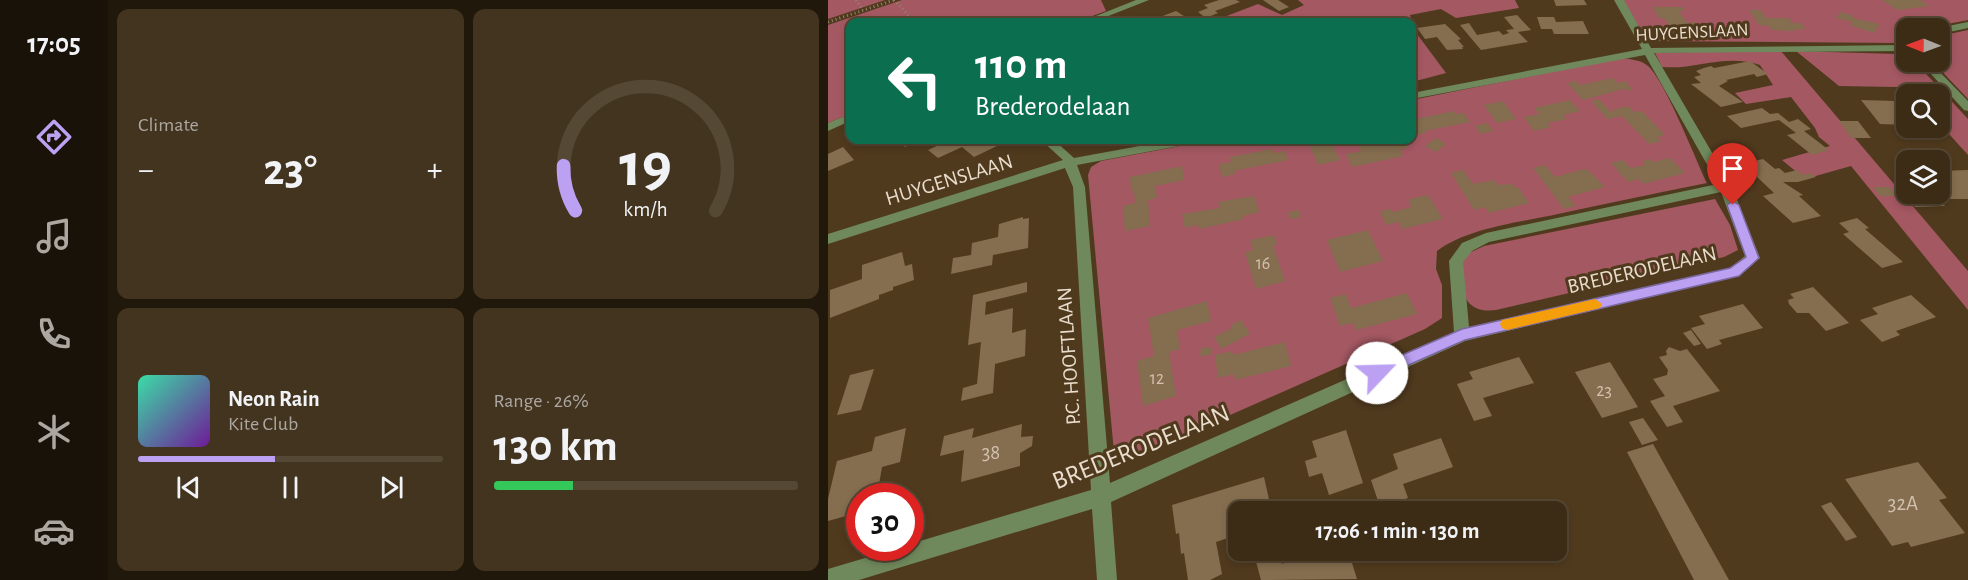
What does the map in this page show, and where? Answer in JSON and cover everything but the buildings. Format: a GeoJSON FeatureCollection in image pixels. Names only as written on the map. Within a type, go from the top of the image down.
{"type":"FeatureCollection","features":[{"type":"Feature","properties":{"kind":"street"},"geometry":{"type":"LineString","coordinates":[[1097,18],[1144,0]]}},
{"type":"Feature","properties":{"kind":"street","name":"BREDERODELAAN"},"geometry":{"type":"LineString","coordinates":[[828,579],[1103,496],[1462,335],[1734,272],[1753,258],[1726,187],[1619,0]]}},
{"type":"Feature","properties":{"kind":"street"},"geometry":{"type":"LineString","coordinates":[[1950,29],[1968,25]]}},
{"type":"Feature","properties":{"kind":"street","name":"HUYGENSLAAN"},"geometry":{"type":"LineString","coordinates":[[1416,95],[1648,50],[1896,48]]}},
{"type":"Feature","properties":{"kind":"street"},"geometry":{"type":"LineString","coordinates":[[1934,72],[1968,108]]}},
{"type":"Feature","properties":{"kind":"street"},"geometry":{"type":"LineString","coordinates":[[828,127],[846,119]]}},
{"type":"Feature","properties":{"kind":"street"},"geometry":{"type":"LineString","coordinates":[[1052,144],[1071,162]]}},
{"type":"Feature","properties":{"kind":"street","name":"HUYGENSLAAN"},"geometry":{"type":"LineString","coordinates":[[828,239],[1071,162],[1168,144]]}},
{"type":"Feature","properties":{"kind":"street","name":"P.C. HOOFTLAAN"},"geometry":{"type":"LineString","coordinates":[[1071,162],[1079,187],[1103,496],[1107,580]]}},
{"type":"Feature","properties":{"kind":"street"},"geometry":{"type":"LineString","coordinates":[[1462,335],[1456,261],[1467,247],[1486,238],[1726,187]]}},
{"type":"Feature","properties":{"kind":"path"},"geometry":{"type":"LineString","coordinates":[[856,0],[863,10]]}},
{"type":"Feature","properties":{"kind":"path"},"geometry":{"type":"LineString","coordinates":[[828,22],[894,0],[911,18]]}},
{"type":"Feature","properties":{"kind":"shaded area"},"geometry":{"type":"Polygon","coordinates":[[[828,0],[885,0],[828,19],[828,0]]]}},
{"type":"Feature","properties":{"kind":"shaded area"},"geometry":{"type":"Polygon","coordinates":[[[902,0],[1101,0],[1106,11],[1087,18],[849,18],[902,0]]]}},
{"type":"Feature","properties":{"kind":"shaded area"},"geometry":{"type":"Polygon","coordinates":[[[1298,0],[1515,0],[1519,8],[1456,18],[1441,9],[1410,15],[1411,18],[1221,18],[1258,4],[1282,15],[1304,5],[1298,0]]]}},
{"type":"Feature","properties":{"kind":"shaded area"},"geometry":{"type":"Polygon","coordinates":[[[1623,0],[1968,0],[1968,20],[1950,24],[1950,18],[1896,18],[1896,43],[1647,41],[1623,0]]]}},
{"type":"Feature","properties":{"kind":"shaded area"},"geometry":{"type":"Polygon","coordinates":[[[846,19],[846,116],[828,123],[828,25],[846,19]]]}},
{"type":"Feature","properties":{"kind":"shaded area"},"geometry":{"type":"Polygon","coordinates":[[[1968,30],[1968,99],[1942,72],[1950,72],[1950,34],[1968,30]]]}},
{"type":"Feature","properties":{"kind":"shaded area"},"geometry":{"type":"Polygon","coordinates":[[[1416,33],[1446,73],[1416,81],[1416,33]]]}},
{"type":"Feature","properties":{"kind":"shaded area"},"geometry":{"type":"Polygon","coordinates":[[[1780,50],[1896,186],[1896,204],[1911,204],[1968,271],[1968,310],[1851,166],[1805,179],[1782,160],[1830,146],[1819,137],[1815,128],[1791,97],[1746,104],[1735,93],[1773,85],[1760,65],[1723,61],[1662,67],[1655,53],[1780,50]]]}},
{"type":"Feature","properties":{"kind":"shaded area"},"geometry":{"type":"Polygon","coordinates":[[[1796,51],[1896,54],[1896,72],[1924,72],[1935,84],[1896,84],[1896,87],[1839,86],[1796,51]]]}},
{"type":"Feature","properties":{"kind":"shaded area"},"geometry":{"type":"Polygon","coordinates":[[[1621,58],[1642,62],[1655,74],[1663,87],[1707,183],[1511,223],[1479,231],[1449,243],[1437,251],[1436,269],[1442,285],[1442,318],[1425,329],[1194,431],[1136,452],[1114,452],[1088,175],[1091,167],[1101,161],[1190,144],[1416,144],[1416,99],[1621,58]]]}},
{"type":"Feature","properties":{"kind":"shaded area"},"geometry":{"type":"Polygon","coordinates":[[[1950,100],[1968,119],[1968,155],[1950,135],[1950,100]]]}},
{"type":"Feature","properties":{"kind":"shaded area"},"geometry":{"type":"Polygon","coordinates":[[[1715,199],[1730,225],[1738,250],[1724,257],[1496,310],[1476,308],[1470,304],[1464,294],[1461,273],[1464,260],[1469,254],[1484,246],[1715,199]]]}},
{"type":"Feature","properties":{"kind":"slow traffic"},"geometry":{"type":"LineString","coordinates":[[1507,324],[1595,304]]}},
{"type":"Feature","properties":{"kind":"route"},"geometry":{"type":"LineString","coordinates":[[1377,373],[1462,335],[1734,272],[1753,258],[1733,205]]}}]}
